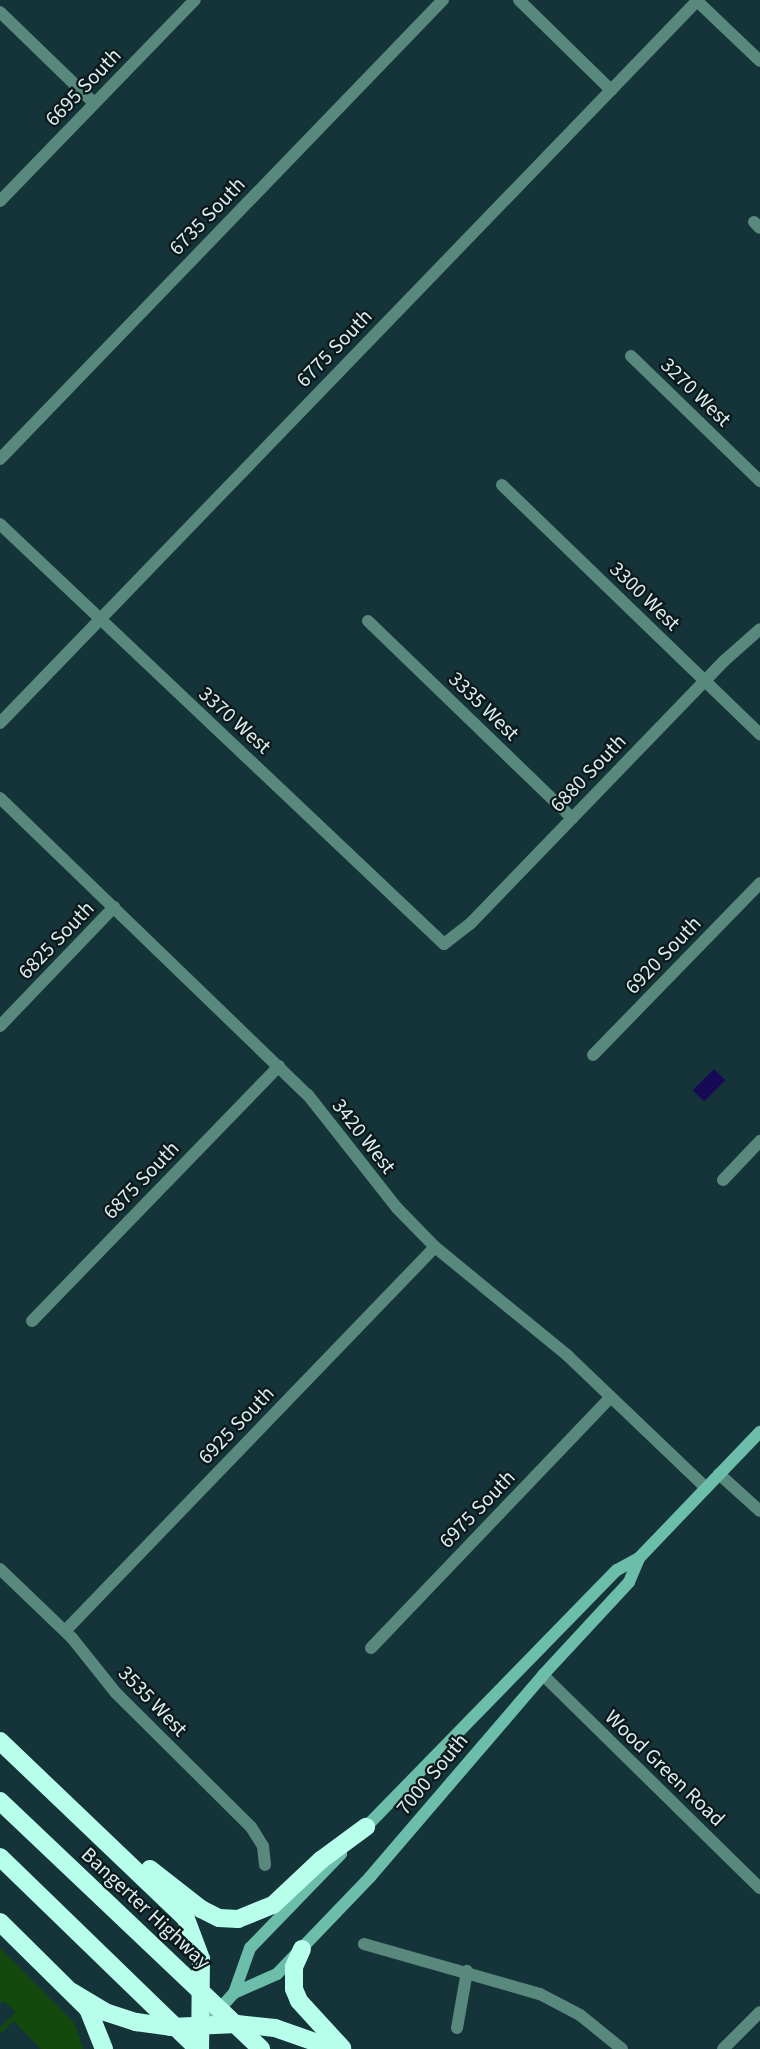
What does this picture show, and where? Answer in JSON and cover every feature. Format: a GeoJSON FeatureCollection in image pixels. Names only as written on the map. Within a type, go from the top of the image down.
{"type":"FeatureCollection","features":[{"type":"Feature","properties":{"kind":"highway"},"geometry":{"type":"LineString","coordinates":[[0,1741],[167,1898],[194,1932],[201,1959],[202,2027],[199,2049]]}},
{"type":"Feature","properties":{"kind":"highway","name":"Bangerter Highway"},"geometry":{"type":"LineString","coordinates":[[0,1801],[148,1939],[261,2049]]}},
{"type":"Feature","properties":{"kind":"highway"},"geometry":{"type":"LineString","coordinates":[[122,1855],[161,1876],[210,1914],[238,1919],[273,1905],[321,1860],[366,1827]]}},
{"type":"Feature","properties":{"kind":"highway"},"geometry":{"type":"LineString","coordinates":[[0,1857],[199,2049]]}},
{"type":"Feature","properties":{"kind":"highway"},"geometry":{"type":"LineString","coordinates":[[0,1922],[72,1992],[94,2019],[104,2049]]}},
{"type":"Feature","properties":{"kind":"highway"},"geometry":{"type":"LineString","coordinates":[[302,1949],[292,1974],[299,2001],[343,2049]]}},
{"type":"Feature","properties":{"kind":"highway"},"geometry":{"type":"LineString","coordinates":[[72,1992],[120,2018],[171,2027],[275,2028],[335,2049]]}},
{"type":"Feature","properties":{"kind":"main road","name":"7000 South"},"geometry":{"type":"LineString","coordinates":[[234,1993],[250,1948],[617,1570],[639,1558],[760,1432]]}},
{"type":"Feature","properties":{"kind":"main road","name":"7000 South"},"geometry":{"type":"LineString","coordinates":[[181,2049],[234,1993],[277,1974],[302,1949],[393,1851],[543,1675],[629,1582],[639,1558]]}},
{"type":"Feature","properties":{"kind":"street","name":"6695 South"},"geometry":{"type":"LineString","coordinates":[[0,201],[195,0]]}},
{"type":"Feature","properties":{"kind":"street","name":"6735 South"},"geometry":{"type":"LineString","coordinates":[[0,459],[443,0]]}},
{"type":"Feature","properties":{"kind":"street"},"geometry":{"type":"LineString","coordinates":[[519,0],[610,90]]}},
{"type":"Feature","properties":{"kind":"street"},"geometry":{"type":"LineString","coordinates":[[697,0],[760,62]]}},
{"type":"Feature","properties":{"kind":"street","name":"6775 South"},"geometry":{"type":"LineString","coordinates":[[0,723],[697,0]]}},
{"type":"Feature","properties":{"kind":"street"},"geometry":{"type":"LineString","coordinates":[[0,12],[94,104]]}},
{"type":"Feature","properties":{"kind":"street","name":"3270 West"},"geometry":{"type":"LineString","coordinates":[[631,357],[760,482]]}},
{"type":"Feature","properties":{"kind":"street","name":"3300 West"},"geometry":{"type":"LineString","coordinates":[[502,485],[760,734]]}},
{"type":"Feature","properties":{"kind":"street","name":"3370 West"},"geometry":{"type":"LineString","coordinates":[[0,524],[444,944]]}},
{"type":"Feature","properties":{"kind":"street","name":"3335 West"},"geometry":{"type":"LineString","coordinates":[[368,621],[572,818]]}},
{"type":"Feature","properties":{"kind":"street","name":"6880 South"},"geometry":{"type":"LineString","coordinates":[[444,944],[470,924],[705,681],[760,629]]}},
{"type":"Feature","properties":{"kind":"street","name":"3420 West"},"geometry":{"type":"LineString","coordinates":[[0,798],[308,1095],[397,1208],[435,1247],[568,1356],[706,1488]]}},
{"type":"Feature","properties":{"kind":"street","name":"6920 South"},"geometry":{"type":"LineString","coordinates":[[593,1054],[760,883]]}},
{"type":"Feature","properties":{"kind":"street","name":"6825 South"},"geometry":{"type":"LineString","coordinates":[[0,1026],[114,908]]}},
{"type":"Feature","properties":{"kind":"street","name":"6875 South"},"geometry":{"type":"LineString","coordinates":[[32,1321],[279,1066]]}},
{"type":"Feature","properties":{"kind":"street"},"geometry":{"type":"LineString","coordinates":[[723,1180],[760,1141]]}},
{"type":"Feature","properties":{"kind":"street","name":"6925 South"},"geometry":{"type":"LineString","coordinates":[[65,1631],[435,1247]]}},
{"type":"Feature","properties":{"kind":"street","name":"6975 South"},"geometry":{"type":"LineString","coordinates":[[371,1648],[611,1397]]}},
{"type":"Feature","properties":{"kind":"street"},"geometry":{"type":"LineString","coordinates":[[719,1474],[760,1511]]}},
{"type":"Feature","properties":{"kind":"street","name":"3535 West"},"geometry":{"type":"LineString","coordinates":[[0,1569],[65,1631],[116,1693],[251,1827],[263,1846],[265,1865]]}},
{"type":"Feature","properties":{"kind":"street","name":"Wood Green Road"},"geometry":{"type":"LineString","coordinates":[[543,1675],[760,1888]]}},
{"type":"Feature","properties":{"kind":"street"},"geometry":{"type":"LineString","coordinates":[[364,1944],[467,1971],[554,2001],[598,2028],[622,2049]]}},
{"type":"Feature","properties":{"kind":"street"},"geometry":{"type":"LineString","coordinates":[[457,2028],[467,1971]]}},
{"type":"Feature","properties":{"kind":"street"},"geometry":{"type":"LineString","coordinates":[[723,2049],[760,2012]]}},
{"type":"Feature","properties":{"kind":"green space"},"geometry":{"type":"Polygon","coordinates":[[[0,1948],[75,2024],[83,2049],[41,2049],[14,2021],[0,2034],[0,2028],[16,2012],[4,2001],[0,2004],[0,1948]]]}},
{"type":"Feature","properties":{"kind":"shaded area"},"geometry":{"type":"Polygon","coordinates":[[[714,1069],[725,1080],[704,1102],[693,1090],[714,1069]]]}}]}
